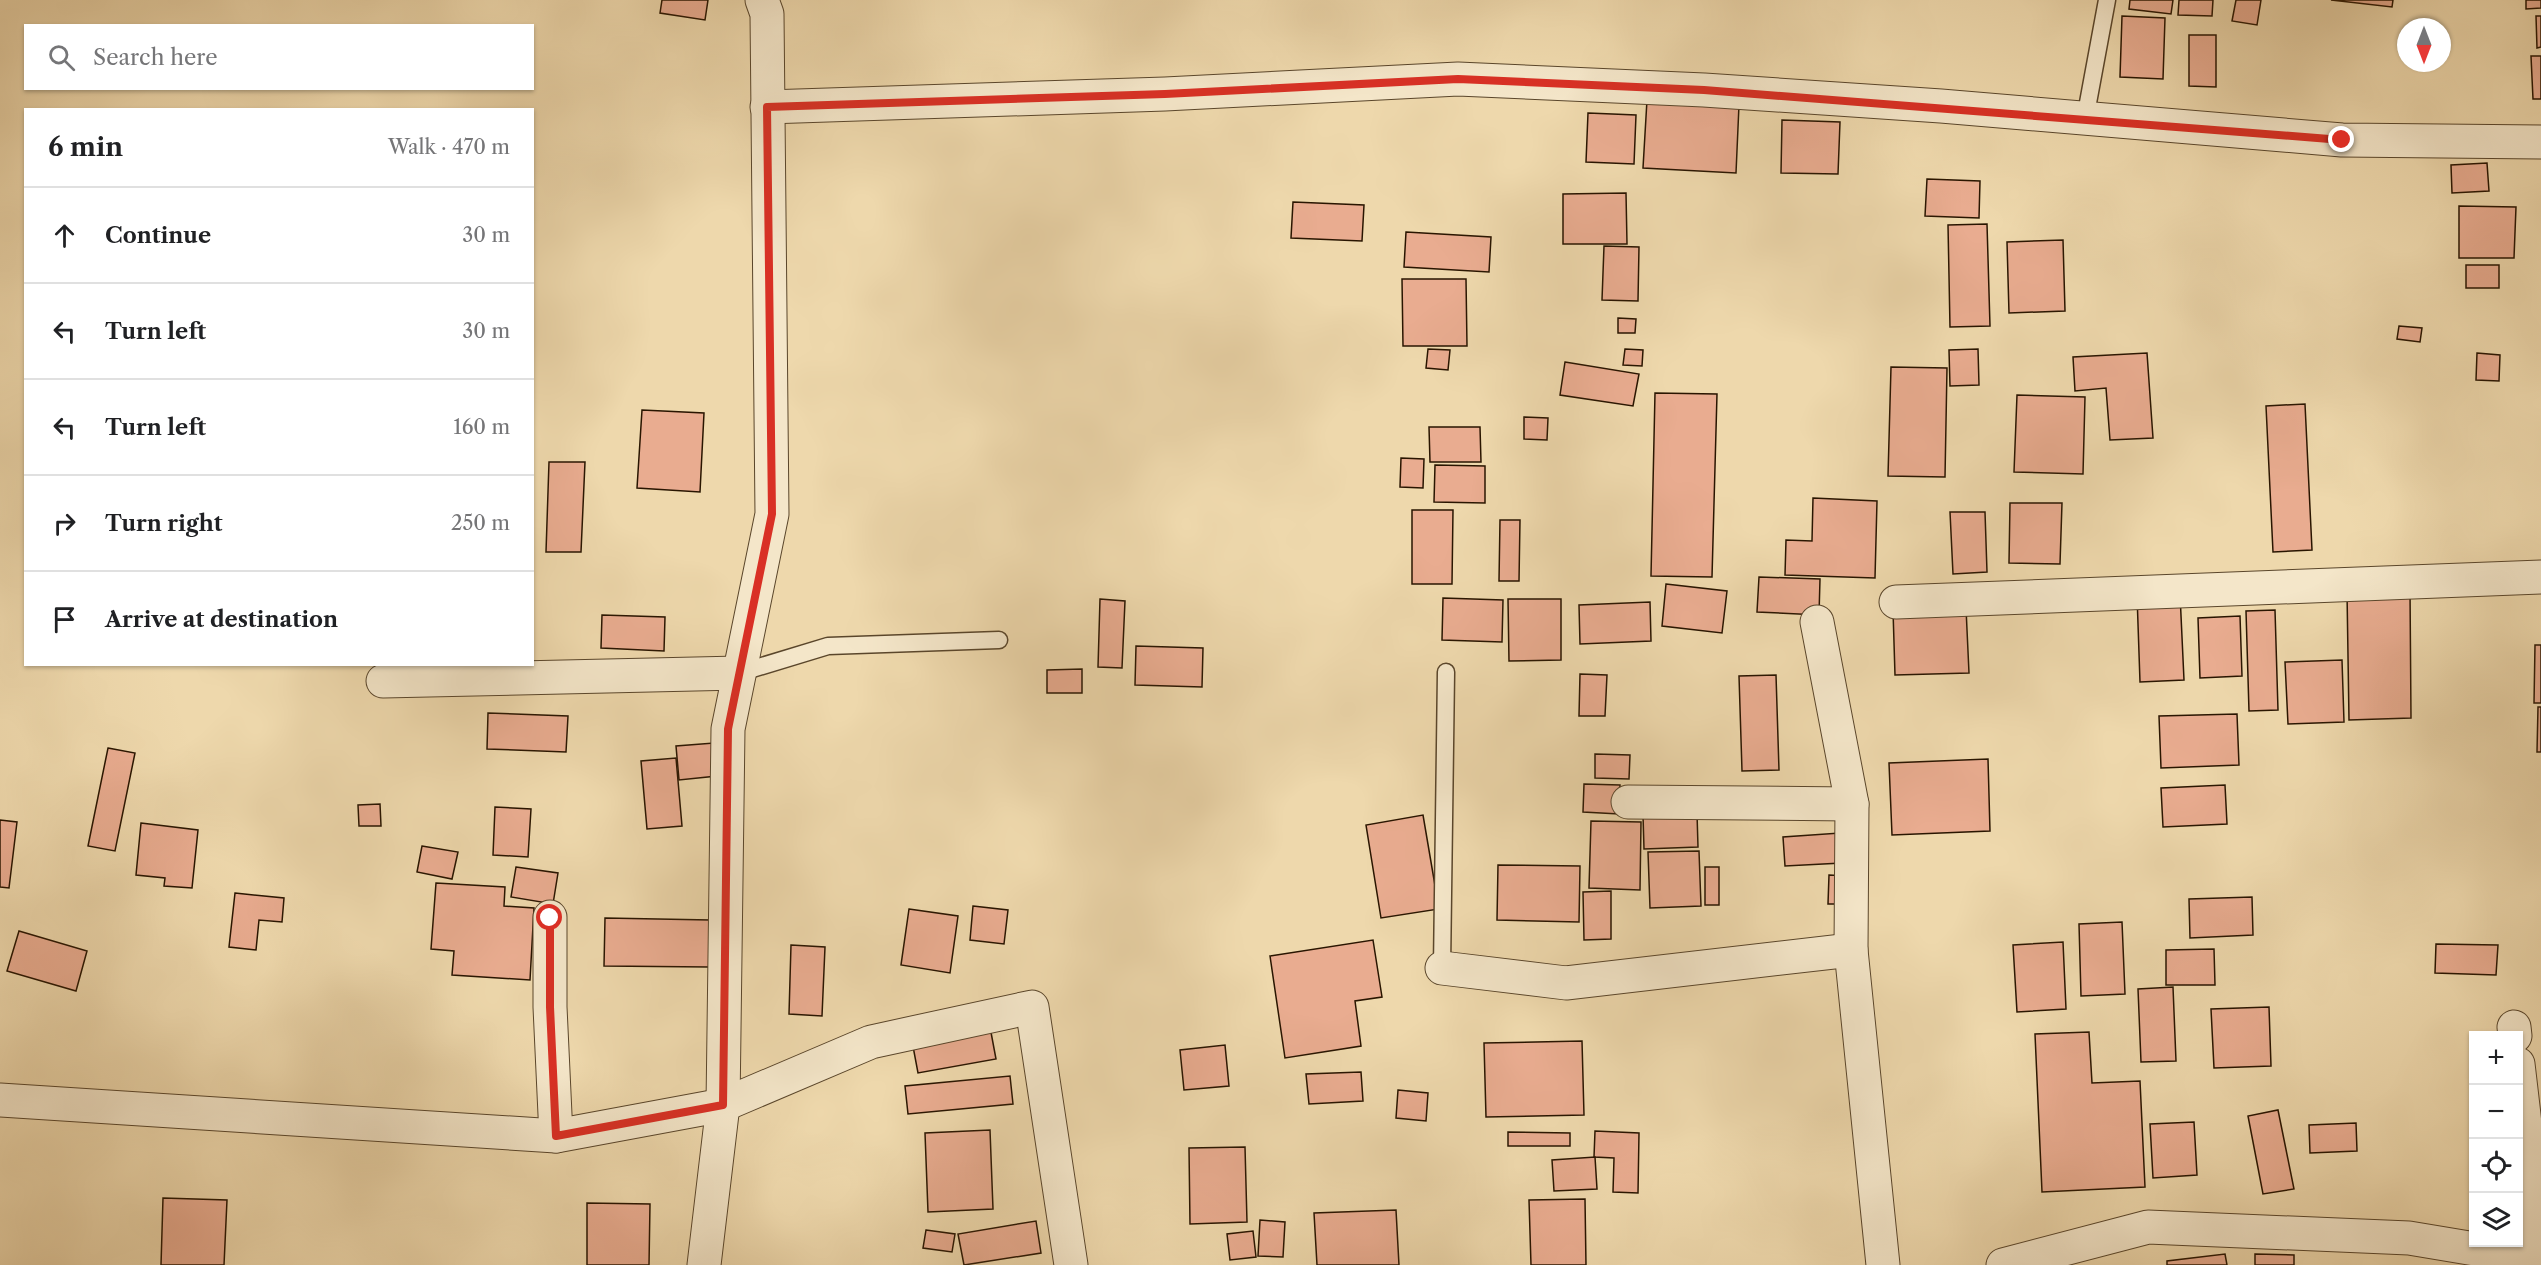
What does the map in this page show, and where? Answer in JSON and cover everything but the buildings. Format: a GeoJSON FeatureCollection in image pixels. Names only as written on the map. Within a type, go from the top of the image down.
{"type":"FeatureCollection","features":[{"type":"Feature","properties":{"kind":"street"},"geometry":{"type":"LineString","coordinates":[[704,1265],[723,1105],[728,729],[772,514],[767,14],[762,0]]}},
{"type":"Feature","properties":{"kind":"street"},"geometry":{"type":"LineString","coordinates":[[767,107],[1165,94],[1458,79],[1704,90],[2342,140],[2541,142]]}},
{"type":"Feature","properties":{"kind":"street"},"geometry":{"type":"LineString","coordinates":[[1896,602],[2541,577]]}},
{"type":"Feature","properties":{"kind":"street"},"geometry":{"type":"LineString","coordinates":[[1817,622],[1852,804],[1851,950],[1883,1265]]}},
{"type":"Feature","properties":{"kind":"street"},"geometry":{"type":"LineString","coordinates":[[383,681],[739,673]]}},
{"type":"Feature","properties":{"kind":"street"},"geometry":{"type":"LineString","coordinates":[[1628,802],[1852,804]]}},
{"type":"Feature","properties":{"kind":"street"},"geometry":{"type":"LineString","coordinates":[[550,918],[550,1007],[556,1136]]}},
{"type":"Feature","properties":{"kind":"street"},"geometry":{"type":"LineString","coordinates":[[1442,968],[1566,982],[1851,950]]}},
{"type":"Feature","properties":{"kind":"street"},"geometry":{"type":"LineString","coordinates":[[0,1100],[556,1136],[723,1105],[871,1042],[1032,1007],[1071,1265]]}},
{"type":"Feature","properties":{"kind":"street"},"geometry":{"type":"LineString","coordinates":[[2002,1265],[2148,1227],[2409,1238],[2541,1260],[2520,1085]]}},
{"type":"Feature","properties":{"kind":"lane"},"geometry":{"type":"LineString","coordinates":[[2085,119],[2107,0]]}},
{"type":"Feature","properties":{"kind":"lane"},"geometry":{"type":"LineString","coordinates":[[739,673],[828,646],[999,639]]}},
{"type":"Feature","properties":{"kind":"lane"},"geometry":{"type":"LineString","coordinates":[[1442,968],[1446,672]]}},
{"type":"Feature","properties":{"kind":"route"},"geometry":{"type":"LineString","coordinates":[[550,918],[550,1007],[556,1136],[723,1105],[728,729],[772,514],[767,107],[1165,94],[1458,79],[1704,90],[1941,106],[2342,140]]}}]}
